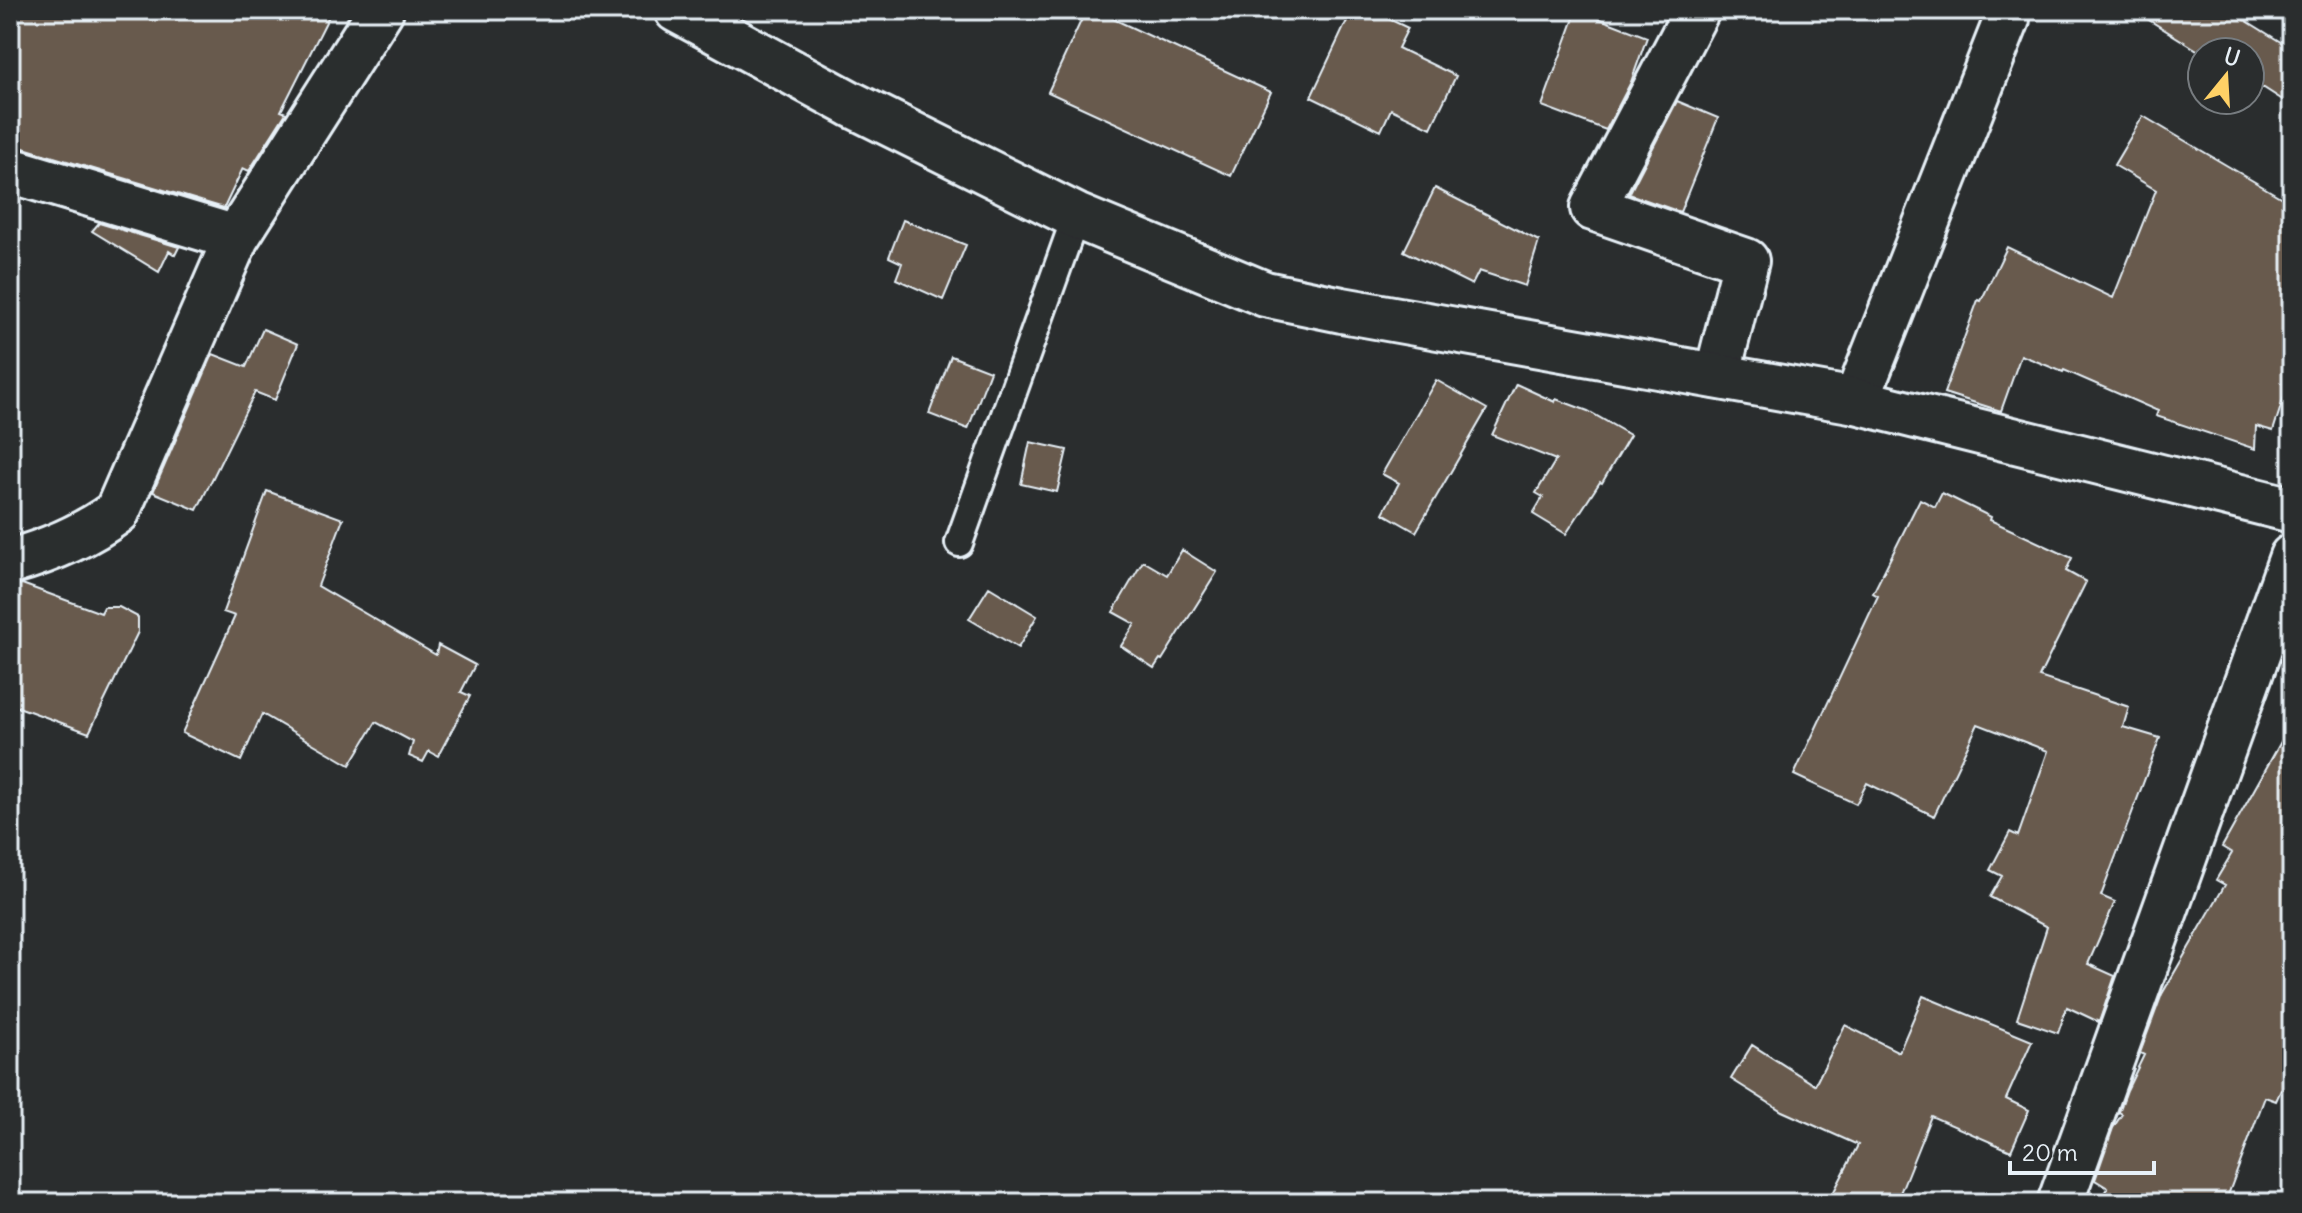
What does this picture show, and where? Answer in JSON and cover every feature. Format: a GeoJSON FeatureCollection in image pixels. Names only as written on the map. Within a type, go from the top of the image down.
{"type":"FeatureCollection","features":[{"type":"Feature","properties":{"kind":"street"},"geometry":{"type":"LineString","coordinates":[[10,562],[93,530],[117,512],[236,238],[381,10]]}},
{"type":"Feature","properties":{"kind":"street"},"geometry":{"type":"LineString","coordinates":[[1697,10],[1593,208],[1746,261],[1717,376]]}},
{"type":"Feature","properties":{"kind":"street"},"geometry":{"type":"LineString","coordinates":[[701,15],[851,104],[1076,216],[1265,294],[1856,401],[2292,510]]}},
{"type":"Feature","properties":{"kind":"street"},"geometry":{"type":"LineString","coordinates":[[1856,401],[2007,19]]}},
{"type":"Feature","properties":{"kind":"street"},"geometry":{"type":"LineString","coordinates":[[10,170],[236,238]]}},
{"type":"Feature","properties":{"kind":"street"},"geometry":{"type":"LineString","coordinates":[[2060,1203],[2292,557]]}},
{"type":"Feature","properties":{"kind":"lane"},"geometry":{"type":"LineString","coordinates":[[959,543],[1076,216]]}},
{"type":"Feature","properties":{"kind":"building"},"geometry":{"type":"Polygon","coordinates":[[[10,10],[332,10],[281,111],[286,113],[249,171],[243,168],[224,208],[10,146],[10,10]]]}},
{"type":"Feature","properties":{"kind":"building"},"geometry":{"type":"Polygon","coordinates":[[[1086,10],[1094,10],[1271,92],[1231,176],[1048,92],[1086,10]]]}},
{"type":"Feature","properties":{"kind":"building"},"geometry":{"type":"Polygon","coordinates":[[[1352,10],[1370,10],[1408,28],[1398,48],[1456,76],[1431,128],[1391,109],[1381,131],[1311,97],[1352,10]]]}},
{"type":"Feature","properties":{"kind":"building"},"geometry":{"type":"Polygon","coordinates":[[[1577,10],[1647,37],[1631,82],[1606,130],[1542,106],[1577,10]]]}},
{"type":"Feature","properties":{"kind":"building"},"geometry":{"type":"Polygon","coordinates":[[[2133,10],[2229,10],[2292,49],[2292,106],[2266,89],[2266,36],[2186,36],[2186,43],[2133,10]]]}},
{"type":"Feature","properties":{"kind":"building"},"geometry":{"type":"Polygon","coordinates":[[[1677,101],[1718,118],[1680,212],[1629,194],[1677,101]]]}},
{"type":"Feature","properties":{"kind":"building"},"geometry":{"type":"Polygon","coordinates":[[[2143,116],[2292,204],[2292,372],[2273,431],[2256,426],[2255,449],[2156,416],[2158,411],[2021,355],[2001,411],[1944,393],[1978,300],[1981,301],[2007,247],[2113,298],[2156,190],[2114,165],[2143,116]]]}},
{"type":"Feature","properties":{"kind":"building"},"geometry":{"type":"Polygon","coordinates":[[[1435,188],[1539,241],[1525,286],[1479,271],[1472,285],[1404,251],[1435,188]]]}},
{"type":"Feature","properties":{"kind":"building"},"geometry":{"type":"Polygon","coordinates":[[[903,220],[966,245],[943,300],[896,279],[902,263],[889,257],[903,220]]]}},
{"type":"Feature","properties":{"kind":"building"},"geometry":{"type":"Polygon","coordinates":[[[99,223],[179,247],[175,255],[169,251],[159,272],[92,231],[99,223]]]}},
{"type":"Feature","properties":{"kind":"building"},"geometry":{"type":"Polygon","coordinates":[[[263,329],[298,344],[275,400],[255,392],[197,510],[153,492],[213,354],[246,367],[263,329]]]}},
{"type":"Feature","properties":{"kind":"building"},"geometry":{"type":"Polygon","coordinates":[[[951,356],[990,371],[968,429],[929,414],[951,356]]]}},
{"type":"Feature","properties":{"kind":"building"},"geometry":{"type":"Polygon","coordinates":[[[1436,380],[1487,409],[1416,532],[1383,513],[1399,483],[1382,474],[1436,380]]]}},
{"type":"Feature","properties":{"kind":"building"},"geometry":{"type":"Polygon","coordinates":[[[1516,384],[1555,402],[1556,399],[1588,411],[1630,435],[1602,483],[1566,534],[1533,514],[1543,497],[1536,493],[1556,460],[1492,435],[1516,384]]]}},
{"type":"Feature","properties":{"kind":"building"},"geometry":{"type":"Polygon","coordinates":[[[1030,442],[1067,450],[1057,492],[1021,484],[1030,442]]]}},
{"type":"Feature","properties":{"kind":"building"},"geometry":{"type":"Polygon","coordinates":[[[267,491],[343,519],[318,586],[436,655],[438,645],[475,665],[461,692],[470,696],[438,756],[429,751],[423,762],[409,756],[413,742],[376,722],[350,765],[262,714],[241,761],[182,733],[235,616],[223,612],[267,491]]]}},
{"type":"Feature","properties":{"kind":"building"},"geometry":{"type":"Polygon","coordinates":[[[1942,493],[1991,517],[1990,520],[2072,558],[2066,571],[2086,582],[2039,677],[2129,707],[2123,727],[2160,738],[2101,896],[2115,902],[2088,964],[2115,976],[2099,1022],[2067,1007],[2058,1033],[2017,1019],[2047,927],[1990,897],[2002,876],[1990,870],[2010,832],[2018,836],[2048,751],[1978,724],[1934,816],[1867,783],[1856,804],[1794,775],[1878,596],[1873,593],[1920,499],[1935,507],[1942,493]]]}},
{"type":"Feature","properties":{"kind":"building"},"geometry":{"type":"Polygon","coordinates":[[[1182,550],[1217,572],[1154,668],[1121,646],[1135,624],[1113,612],[1143,561],[1167,575],[1182,550]]]}},
{"type":"Feature","properties":{"kind":"building"},"geometry":{"type":"Polygon","coordinates":[[[22,584],[101,613],[104,607],[119,607],[138,617],[138,632],[89,733],[10,704],[10,586],[22,584]]]}},
{"type":"Feature","properties":{"kind":"building"},"geometry":{"type":"Polygon","coordinates":[[[989,587],[1037,616],[1018,648],[969,619],[989,587]]]}},
{"type":"Feature","properties":{"kind":"building"},"geometry":{"type":"Polygon","coordinates":[[[2292,722],[2292,1095],[2281,1090],[2276,1101],[2265,1097],[2225,1203],[2100,1203],[2108,1188],[2095,1180],[2113,1128],[2122,1114],[2119,1112],[2127,1090],[2144,1055],[2140,1053],[2162,994],[2225,885],[2216,880],[2232,853],[2222,847],[2292,722]]]}},
{"type":"Feature","properties":{"kind":"building"},"geometry":{"type":"Polygon","coordinates":[[[1923,996],[2032,1041],[2006,1099],[2029,1110],[2011,1151],[1931,1116],[1896,1203],[1828,1203],[1858,1145],[1782,1111],[1731,1079],[1752,1045],[1815,1085],[1845,1025],[1899,1052],[1923,996]]]}}]}
